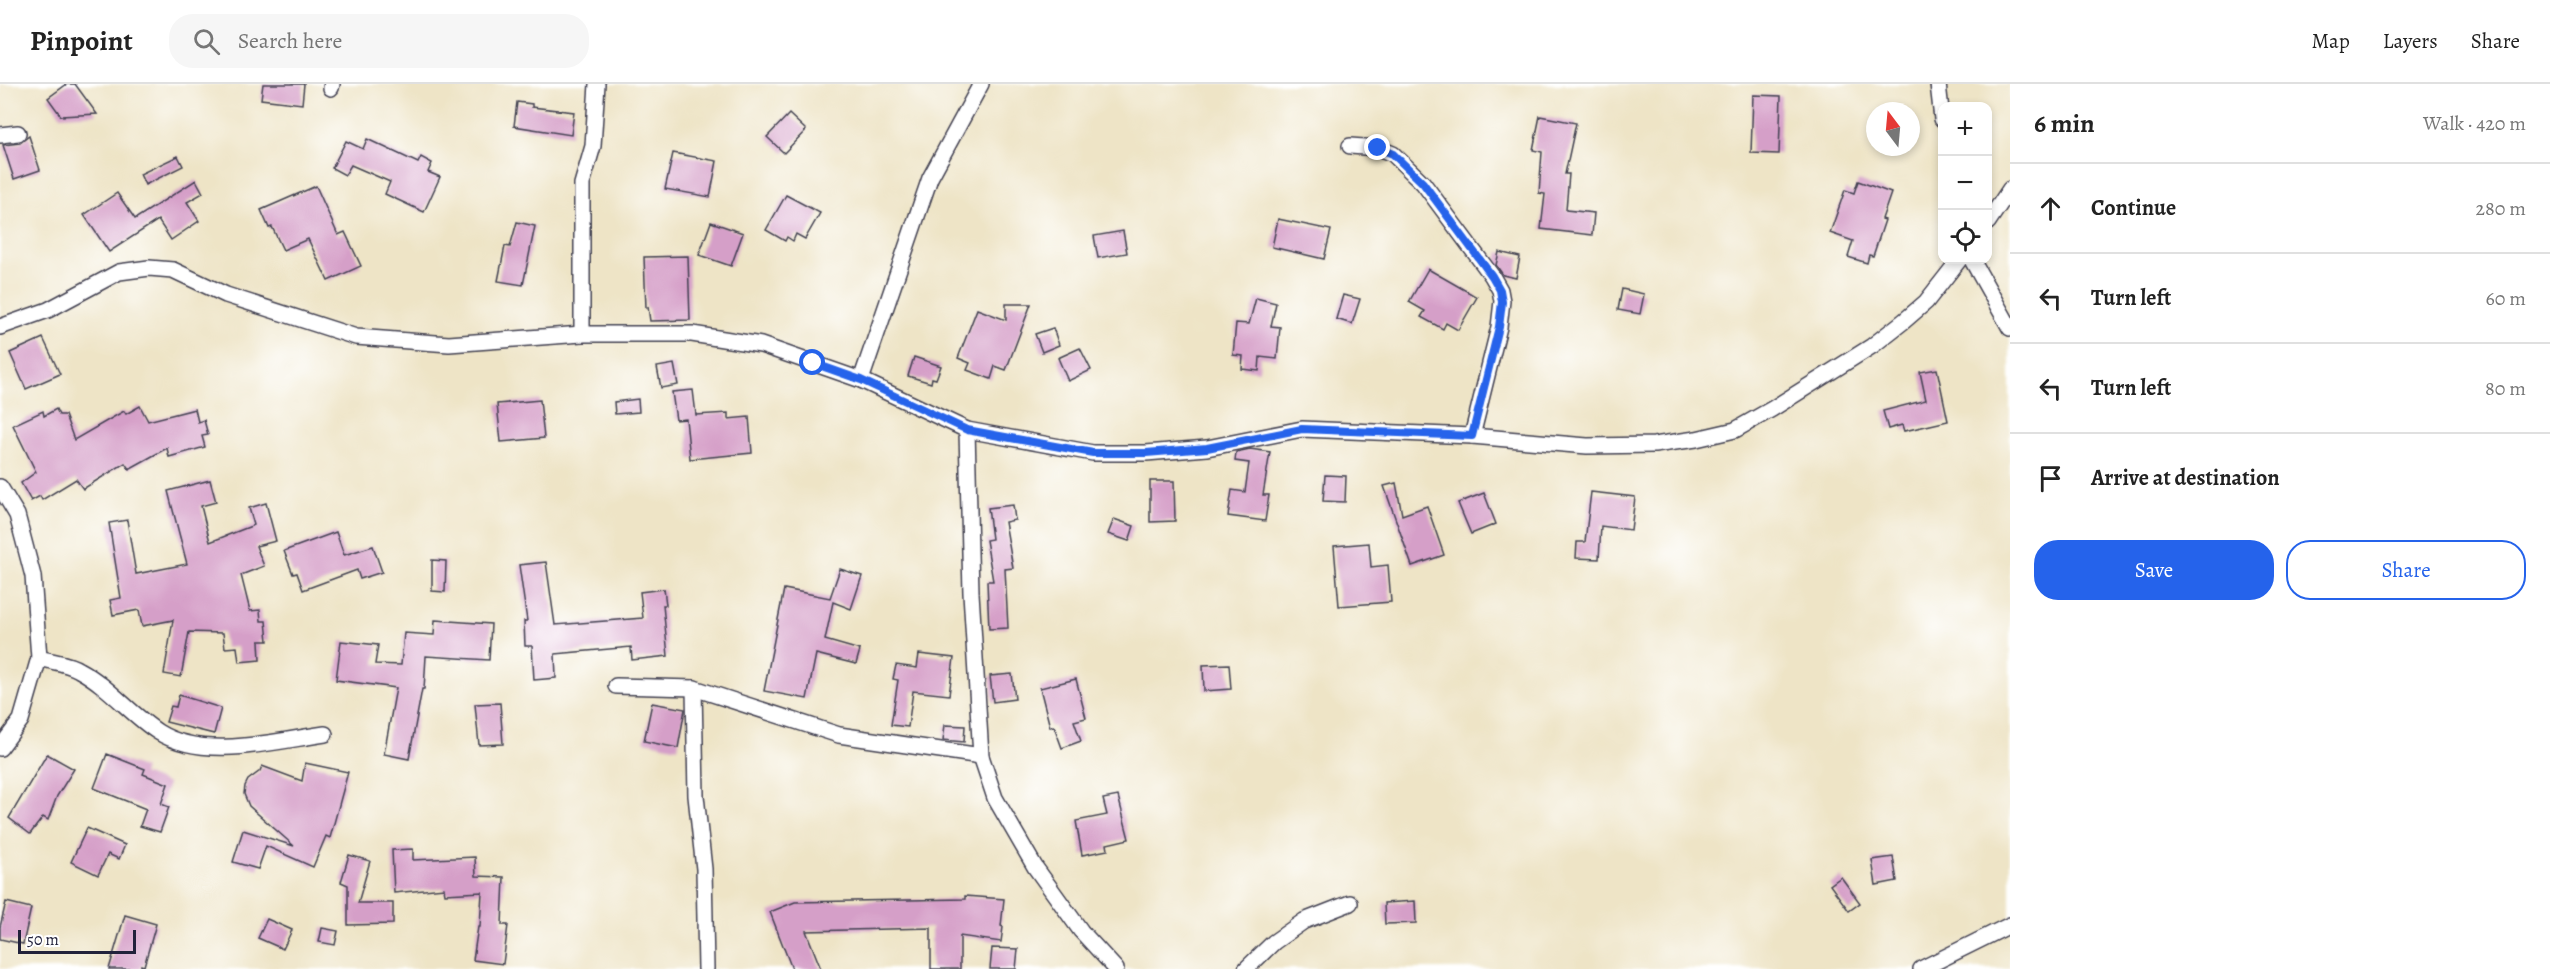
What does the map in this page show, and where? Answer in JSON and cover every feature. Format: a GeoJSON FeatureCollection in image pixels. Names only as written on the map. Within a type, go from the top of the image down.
{"type":"FeatureCollection","features":[{"type":"Feature","properties":{"kind":"street"},"geometry":{"type":"LineString","coordinates":[[582,334],[582,184],[593,146],[597,84]]}},
{"type":"Feature","properties":{"kind":"street"},"geometry":{"type":"LineString","coordinates":[[861,380],[930,178],[981,84]]}},
{"type":"Feature","properties":{"kind":"street"},"geometry":{"type":"LineString","coordinates":[[1938,84],[1940,102]]}},
{"type":"Feature","properties":{"kind":"street"},"geometry":{"type":"LineString","coordinates":[[0,135],[18,132]]}},
{"type":"Feature","properties":{"kind":"street"},"geometry":{"type":"LineString","coordinates":[[1350,146],[1378,148],[1393,154],[1423,183],[1500,290],[1502,302],[1499,327],[1472,436]]}},
{"type":"Feature","properties":{"kind":"street"},"geometry":{"type":"LineString","coordinates":[[1992,216],[2010,189]]}},
{"type":"Feature","properties":{"kind":"street"},"geometry":{"type":"LineString","coordinates":[[0,327],[48,310],[119,272],[149,268],[173,270],[226,296],[356,337],[449,344],[582,334],[692,334],[761,345],[861,380],[967,430],[1093,453],[1146,453],[1207,448],[1302,429],[1472,436],[1587,446],[1654,445],[1735,430],[1872,346],[1896,328],[1926,302],[1956,264]]}},
{"type":"Feature","properties":{"kind":"street"},"geometry":{"type":"LineString","coordinates":[[1974,264],[2010,328]]}},
{"type":"Feature","properties":{"kind":"street"},"geometry":{"type":"LineString","coordinates":[[967,430],[971,593],[981,756],[995,798],[1035,867],[1081,931],[1116,969]]}},
{"type":"Feature","properties":{"kind":"street"},"geometry":{"type":"LineString","coordinates":[[0,487],[17,515],[33,576],[39,658],[21,720],[0,748]]}},
{"type":"Feature","properties":{"kind":"street"},"geometry":{"type":"LineString","coordinates":[[39,658],[77,669],[104,687],[159,733],[185,744],[220,748],[325,735]]}},
{"type":"Feature","properties":{"kind":"street"},"geometry":{"type":"LineString","coordinates":[[616,686],[694,688],[839,735],[981,756]]}},
{"type":"Feature","properties":{"kind":"street"},"geometry":{"type":"LineString","coordinates":[[694,688],[696,796],[704,869],[706,969]]}},
{"type":"Feature","properties":{"kind":"street"},"geometry":{"type":"LineString","coordinates":[[1246,969],[1274,942],[1304,921],[1350,903]]}},
{"type":"Feature","properties":{"kind":"street"},"geometry":{"type":"LineString","coordinates":[[1921,969],[2010,924]]}},
{"type":"Feature","properties":{"kind":"building"},"geometry":{"type":"Polygon","coordinates":[[[67,84],[75,84],[97,114],[61,116],[48,98],[67,84]]]}},
{"type":"Feature","properties":{"kind":"building"},"geometry":{"type":"Polygon","coordinates":[[[263,84],[304,84],[302,104],[261,99],[263,84]]]}},
{"type":"Feature","properties":{"kind":"building"},"geometry":{"type":"Polygon","coordinates":[[[1753,95],[1781,96],[1779,154],[1751,153],[1753,95]]]}},
{"type":"Feature","properties":{"kind":"building"},"geometry":{"type":"Polygon","coordinates":[[[517,102],[532,104],[532,107],[574,112],[571,135],[514,126],[517,102]]]}},
{"type":"Feature","properties":{"kind":"building"},"geometry":{"type":"Polygon","coordinates":[[[789,114],[806,130],[784,153],[767,137],[789,114]]]}},
{"type":"Feature","properties":{"kind":"building"},"geometry":{"type":"Polygon","coordinates":[[[1540,116],[1576,123],[1565,174],[1569,174],[1566,210],[1594,213],[1592,235],[1541,229],[1545,194],[1539,193],[1542,152],[1533,150],[1540,116]]]}},
{"type":"Feature","properties":{"kind":"building"},"geometry":{"type":"Polygon","coordinates":[[[29,136],[40,170],[14,179],[3,145],[20,143],[29,136]]]}},
{"type":"Feature","properties":{"kind":"building"},"geometry":{"type":"Polygon","coordinates":[[[367,139],[418,163],[421,157],[432,163],[428,172],[440,177],[424,212],[385,194],[390,182],[351,165],[345,175],[332,168],[346,141],[363,149],[367,139]]]}},
{"type":"Feature","properties":{"kind":"building"},"geometry":{"type":"Polygon","coordinates":[[[673,153],[717,161],[710,197],[665,189],[673,153]]]}},
{"type":"Feature","properties":{"kind":"building"},"geometry":{"type":"Polygon","coordinates":[[[178,156],[183,166],[145,185],[140,174],[178,156]]]}},
{"type":"Feature","properties":{"kind":"building"},"geometry":{"type":"Polygon","coordinates":[[[196,180],[203,193],[187,202],[199,221],[171,240],[158,220],[109,252],[84,215],[117,193],[135,219],[196,180]]]}},
{"type":"Feature","properties":{"kind":"building"},"geometry":{"type":"Polygon","coordinates":[[[1858,181],[1891,193],[1873,256],[1869,255],[1867,263],[1848,257],[1853,241],[1830,233],[1845,190],[1854,193],[1858,181]]]}},
{"type":"Feature","properties":{"kind":"building"},"geometry":{"type":"Polygon","coordinates":[[[316,186],[338,235],[345,232],[361,266],[328,281],[308,239],[283,250],[261,210],[316,186]]]}},
{"type":"Feature","properties":{"kind":"building"},"geometry":{"type":"Polygon","coordinates":[[[786,195],[820,213],[805,239],[796,234],[793,241],[787,237],[785,241],[766,230],[786,195]]]}},
{"type":"Feature","properties":{"kind":"building"},"geometry":{"type":"Polygon","coordinates":[[[1278,219],[1331,230],[1324,259],[1272,247],[1278,219]]]}},
{"type":"Feature","properties":{"kind":"building"},"geometry":{"type":"Polygon","coordinates":[[[517,222],[535,226],[523,285],[498,281],[505,246],[510,247],[517,222]]]}},
{"type":"Feature","properties":{"kind":"building"},"geometry":{"type":"Polygon","coordinates":[[[711,222],[743,233],[731,266],[699,255],[711,222]]]}},
{"type":"Feature","properties":{"kind":"building"},"geometry":{"type":"Polygon","coordinates":[[[1123,231],[1127,253],[1098,258],[1094,236],[1123,231]]]}},
{"type":"Feature","properties":{"kind":"building"},"geometry":{"type":"Polygon","coordinates":[[[1499,252],[1520,257],[1516,278],[1503,275],[1496,265],[1499,252]]]}},
{"type":"Feature","properties":{"kind":"building"},"geometry":{"type":"Polygon","coordinates":[[[688,256],[690,320],[650,321],[648,307],[646,308],[644,257],[688,256]]]}},
{"type":"Feature","properties":{"kind":"building"},"geometry":{"type":"Polygon","coordinates":[[[1428,269],[1477,297],[1458,330],[1446,323],[1443,329],[1421,317],[1425,311],[1409,302],[1428,269]]]}},
{"type":"Feature","properties":{"kind":"building"},"geometry":{"type":"Polygon","coordinates":[[[1622,289],[1644,294],[1640,314],[1618,310],[1622,289]]]}},
{"type":"Feature","properties":{"kind":"building"},"geometry":{"type":"Polygon","coordinates":[[[1343,295],[1360,299],[1352,324],[1336,319],[1343,295]]]}},
{"type":"Feature","properties":{"kind":"building"},"geometry":{"type":"Polygon","coordinates":[[[1256,298],[1276,303],[1271,326],[1280,327],[1277,359],[1260,357],[1259,371],[1242,369],[1243,356],[1233,355],[1236,323],[1249,324],[1256,298]]]}},
{"type":"Feature","properties":{"kind":"building"},"geometry":{"type":"Polygon","coordinates":[[[1006,304],[1031,304],[1006,370],[995,366],[991,379],[967,370],[970,363],[958,358],[977,309],[1006,320],[1006,304]]]}},
{"type":"Feature","properties":{"kind":"building"},"geometry":{"type":"Polygon","coordinates":[[[1053,328],[1059,345],[1042,352],[1035,334],[1053,328]]]}},
{"type":"Feature","properties":{"kind":"building"},"geometry":{"type":"Polygon","coordinates":[[[43,338],[60,374],[26,389],[10,353],[43,338]]]}},
{"type":"Feature","properties":{"kind":"building"},"geometry":{"type":"Polygon","coordinates":[[[1080,348],[1091,370],[1068,381],[1058,358],[1080,348]]]}},
{"type":"Feature","properties":{"kind":"building"},"geometry":{"type":"Polygon","coordinates":[[[914,357],[941,366],[936,379],[932,378],[931,383],[908,376],[914,357]]]}},
{"type":"Feature","properties":{"kind":"building"},"geometry":{"type":"Polygon","coordinates":[[[674,364],[678,385],[661,388],[657,367],[674,364]]]}},
{"type":"Feature","properties":{"kind":"building"},"geometry":{"type":"Polygon","coordinates":[[[1937,369],[1948,421],[1904,431],[1902,425],[1888,429],[1883,411],[1926,400],[1920,372],[1937,369]]]}},
{"type":"Feature","properties":{"kind":"building"},"geometry":{"type":"Polygon","coordinates":[[[693,390],[696,415],[728,413],[728,419],[749,417],[752,453],[690,459],[686,419],[676,420],[672,392],[693,390]]]}},
{"type":"Feature","properties":{"kind":"building"},"geometry":{"type":"Polygon","coordinates":[[[638,399],[639,412],[615,414],[614,402],[638,399]]]}},
{"type":"Feature","properties":{"kind":"building"},"geometry":{"type":"Polygon","coordinates":[[[540,400],[544,438],[501,442],[497,404],[540,400]]]}},
{"type":"Feature","properties":{"kind":"building"},"geometry":{"type":"Polygon","coordinates":[[[140,406],[148,421],[195,409],[198,422],[204,420],[208,435],[202,436],[205,447],[169,457],[167,448],[129,469],[125,463],[83,489],[76,479],[42,500],[40,496],[31,501],[21,483],[36,472],[13,425],[43,411],[44,416],[56,409],[59,415],[65,415],[74,440],[124,411],[126,414],[140,406]]]}},
{"type":"Feature","properties":{"kind":"building"},"geometry":{"type":"Polygon","coordinates":[[[1250,449],[1270,452],[1263,495],[1269,495],[1265,521],[1228,516],[1232,490],[1245,492],[1249,463],[1235,461],[1236,452],[1250,449]]]}},
{"type":"Feature","properties":{"kind":"building"},"geometry":{"type":"Polygon","coordinates":[[[1325,475],[1346,476],[1345,502],[1323,501],[1325,475]]]}},
{"type":"Feature","properties":{"kind":"building"},"geometry":{"type":"Polygon","coordinates":[[[210,480],[216,502],[201,506],[210,542],[254,525],[249,508],[266,503],[276,541],[256,546],[264,566],[241,575],[250,611],[260,610],[261,621],[266,621],[268,641],[259,641],[260,660],[239,662],[237,647],[225,648],[223,633],[189,632],[181,677],[164,674],[173,620],[142,626],[139,610],[113,615],[110,600],[121,598],[109,523],[127,520],[136,574],[187,564],[168,491],[210,480]]]}},
{"type":"Feature","properties":{"kind":"building"},"geometry":{"type":"Polygon","coordinates":[[[1150,481],[1174,481],[1175,521],[1150,522],[1150,481]]]}},
{"type":"Feature","properties":{"kind":"building"},"geometry":{"type":"Polygon","coordinates":[[[1396,483],[1402,515],[1427,506],[1444,555],[1412,566],[1384,486],[1396,483]]]}},
{"type":"Feature","properties":{"kind":"building"},"geometry":{"type":"Polygon","coordinates":[[[1591,492],[1635,497],[1631,530],[1601,526],[1599,559],[1576,558],[1577,542],[1585,542],[1591,492]]]}},
{"type":"Feature","properties":{"kind":"building"},"geometry":{"type":"Polygon","coordinates":[[[1484,493],[1496,524],[1471,534],[1458,503],[1484,493]]]}},
{"type":"Feature","properties":{"kind":"building"},"geometry":{"type":"Polygon","coordinates":[[[1013,505],[1015,520],[1005,522],[1013,568],[1005,569],[1008,628],[989,629],[987,581],[993,581],[986,540],[992,539],[988,508],[1013,505]]]}},
{"type":"Feature","properties":{"kind":"building"},"geometry":{"type":"Polygon","coordinates":[[[1114,519],[1134,526],[1129,541],[1108,534],[1114,519]]]}},
{"type":"Feature","properties":{"kind":"building"},"geometry":{"type":"Polygon","coordinates":[[[336,532],[344,555],[373,546],[382,572],[360,579],[357,570],[303,590],[297,573],[293,574],[284,551],[336,532]]]}},
{"type":"Feature","properties":{"kind":"building"},"geometry":{"type":"Polygon","coordinates":[[[1369,543],[1371,567],[1388,565],[1391,602],[1339,606],[1334,546],[1369,543]]]}},
{"type":"Feature","properties":{"kind":"building"},"geometry":{"type":"Polygon","coordinates":[[[432,560],[446,561],[445,592],[432,591],[432,560]]]}},
{"type":"Feature","properties":{"kind":"building"},"geometry":{"type":"Polygon","coordinates":[[[546,562],[555,625],[643,618],[640,592],[664,589],[666,605],[663,605],[668,656],[632,660],[631,647],[555,654],[556,678],[534,680],[532,646],[525,646],[524,621],[527,621],[519,565],[546,562]]]}},
{"type":"Feature","properties":{"kind":"building"},"geometry":{"type":"Polygon","coordinates":[[[840,569],[862,576],[851,609],[833,602],[825,640],[860,650],[856,664],[816,654],[807,699],[764,691],[784,589],[830,598],[840,569]]]}},
{"type":"Feature","properties":{"kind":"building"},"geometry":{"type":"Polygon","coordinates":[[[435,620],[491,624],[489,660],[426,656],[424,689],[422,689],[409,759],[384,754],[396,688],[336,680],[341,641],[378,645],[375,664],[401,665],[404,633],[434,635],[435,620]]]}},
{"type":"Feature","properties":{"kind":"building"},"geometry":{"type":"Polygon","coordinates":[[[919,654],[954,658],[949,695],[913,691],[908,727],[891,725],[898,680],[893,679],[896,665],[917,668],[919,654]]]}},
{"type":"Feature","properties":{"kind":"building"},"geometry":{"type":"Polygon","coordinates":[[[1229,664],[1231,689],[1204,691],[1203,665],[1229,664]]]}},
{"type":"Feature","properties":{"kind":"building"},"geometry":{"type":"Polygon","coordinates":[[[1012,674],[1015,699],[993,702],[990,676],[1012,674]]]}},
{"type":"Feature","properties":{"kind":"building"},"geometry":{"type":"Polygon","coordinates":[[[1076,679],[1086,718],[1074,721],[1081,741],[1062,748],[1054,726],[1050,727],[1040,688],[1076,679]]]}},
{"type":"Feature","properties":{"kind":"building"},"geometry":{"type":"Polygon","coordinates":[[[179,695],[221,708],[214,734],[166,722],[171,706],[176,707],[179,695]]]}},
{"type":"Feature","properties":{"kind":"building"},"geometry":{"type":"Polygon","coordinates":[[[500,703],[503,744],[479,745],[475,704],[500,703]]]}},
{"type":"Feature","properties":{"kind":"building"},"geometry":{"type":"Polygon","coordinates":[[[652,703],[685,709],[678,748],[644,741],[652,703]]]}},
{"type":"Feature","properties":{"kind":"building"},"geometry":{"type":"Polygon","coordinates":[[[945,725],[965,726],[964,742],[943,740],[945,725]]]}},
{"type":"Feature","properties":{"kind":"building"},"geometry":{"type":"Polygon","coordinates":[[[47,754],[74,769],[57,796],[48,820],[43,817],[30,834],[9,818],[47,754]]]}},
{"type":"Feature","properties":{"kind":"building"},"geometry":{"type":"Polygon","coordinates":[[[107,754],[145,769],[143,774],[168,784],[161,804],[169,807],[160,832],[140,826],[146,809],[94,788],[107,754]]]}},
{"type":"Feature","properties":{"kind":"building"},"geometry":{"type":"Polygon","coordinates":[[[305,763],[348,772],[330,838],[326,836],[313,867],[266,846],[258,869],[233,862],[243,830],[294,846],[249,806],[244,794],[245,786],[262,766],[302,781],[305,763]]]}},
{"type":"Feature","properties":{"kind":"building"},"geometry":{"type":"Polygon","coordinates":[[[1118,796],[1129,839],[1107,844],[1108,850],[1082,855],[1076,821],[1107,815],[1103,799],[1118,796]]]}},
{"type":"Feature","properties":{"kind":"building"},"geometry":{"type":"Polygon","coordinates":[[[87,828],[125,845],[119,859],[108,854],[98,875],[71,862],[87,828]]]}},
{"type":"Feature","properties":{"kind":"building"},"geometry":{"type":"Polygon","coordinates":[[[413,849],[413,860],[475,857],[476,876],[504,877],[502,925],[508,925],[503,964],[473,960],[478,927],[480,927],[482,892],[445,894],[444,888],[394,893],[392,850],[413,849]]]}},
{"type":"Feature","properties":{"kind":"building"},"geometry":{"type":"Polygon","coordinates":[[[349,855],[370,861],[358,903],[393,903],[393,924],[348,925],[348,885],[341,882],[349,855]]]}},
{"type":"Feature","properties":{"kind":"building"},"geometry":{"type":"Polygon","coordinates":[[[1893,857],[1897,881],[1876,885],[1872,860],[1893,857]]]}},
{"type":"Feature","properties":{"kind":"building"},"geometry":{"type":"Polygon","coordinates":[[[1841,877],[1860,903],[1849,911],[1830,885],[1841,877]]]}},
{"type":"Feature","properties":{"kind":"building"},"geometry":{"type":"Polygon","coordinates":[[[965,896],[1004,899],[1001,926],[1003,927],[1001,942],[960,936],[960,969],[931,969],[931,928],[806,931],[821,969],[792,969],[770,912],[795,902],[965,899],[965,896]]]}},
{"type":"Feature","properties":{"kind":"building"},"geometry":{"type":"Polygon","coordinates":[[[1415,901],[1416,923],[1385,924],[1384,903],[1415,901]]]}},
{"type":"Feature","properties":{"kind":"building"},"geometry":{"type":"Polygon","coordinates":[[[6,902],[31,908],[23,944],[0,939],[0,927],[6,902]]]}},
{"type":"Feature","properties":{"kind":"building"},"geometry":{"type":"Polygon","coordinates":[[[125,915],[156,924],[144,966],[141,965],[141,969],[109,969],[125,915]]]}},
{"type":"Feature","properties":{"kind":"building"},"geometry":{"type":"Polygon","coordinates":[[[267,919],[292,930],[283,949],[258,938],[267,919]]]}},
{"type":"Feature","properties":{"kind":"building"},"geometry":{"type":"Polygon","coordinates":[[[322,928],[338,931],[335,945],[319,942],[322,928]]]}},
{"type":"Feature","properties":{"kind":"building"},"geometry":{"type":"Polygon","coordinates":[[[992,948],[1018,949],[1016,969],[990,969],[992,948]]]}},
{"type":"Feature","properties":{"kind":"route"},"geometry":{"type":"LineString","coordinates":[[813,363],[861,380],[967,430],[1093,453],[1146,453],[1207,448],[1246,438],[1302,429],[1472,436],[1499,327],[1502,302],[1500,290],[1423,183],[1393,154],[1378,148]]}}]}
